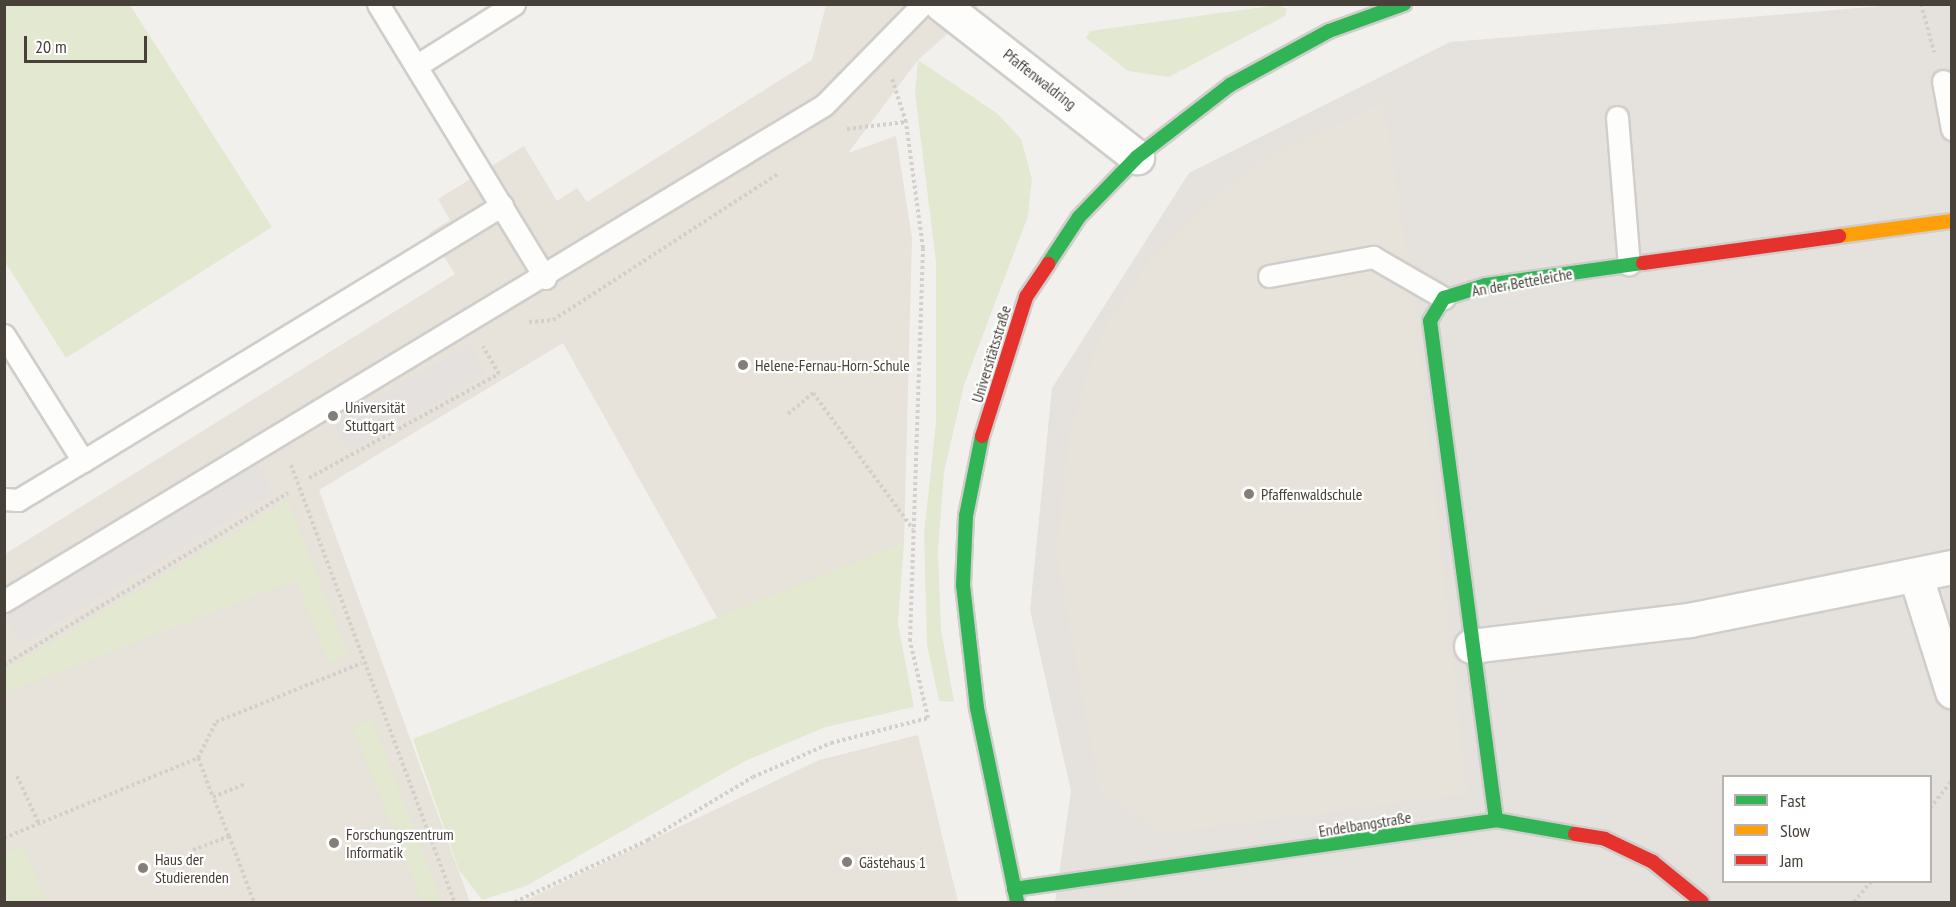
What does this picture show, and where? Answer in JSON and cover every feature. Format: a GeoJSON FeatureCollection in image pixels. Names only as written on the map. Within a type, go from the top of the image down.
{"type":"FeatureCollection","features":[{"type":"Feature","properties":{"kind":"street","name":"Pfaffenwaldring"},"geometry":{"type":"LineString","coordinates":[[941,4],[1137,157]]}},
{"type":"Feature","properties":{"kind":"street","name":"Universitätsstraße"},"geometry":{"type":"LineString","coordinates":[[1016,896],[977,708],[963,585],[966,516],[980,444],[1026,297],[1079,217],[1137,157],[1230,85],[1329,30],[1404,4]]}},
{"type":"Feature","properties":{"kind":"street","name":"An der Betteleiche"},"geometry":{"type":"LineString","coordinates":[[1444,298],[1486,285],[1952,221]]}},
{"type":"Feature","properties":{"kind":"street"},"geometry":{"type":"LineString","coordinates":[[1444,298],[1430,321],[1471,646],[1496,820]]}},
{"type":"Feature","properties":{"kind":"street"},"geometry":{"type":"LineString","coordinates":[[1471,646],[1689,620],[1916,577],[1952,567]]}},
{"type":"Feature","properties":{"kind":"street"},"geometry":{"type":"LineString","coordinates":[[1916,577],[1952,691]]}},
{"type":"Feature","properties":{"kind":"street","name":"Endelbangstraße"},"geometry":{"type":"LineString","coordinates":[[1016,896],[1496,820],[1605,839],[1653,862],[1702,903]]}},
{"type":"Feature","properties":{"kind":"lane"},"geometry":{"type":"LineString","coordinates":[[378,4],[545,278]]}},
{"type":"Feature","properties":{"kind":"lane"},"geometry":{"type":"LineString","coordinates":[[416,66],[514,4]]}},
{"type":"Feature","properties":{"kind":"lane"},"geometry":{"type":"LineString","coordinates":[[4,601],[545,278],[824,105],[923,4]]}},
{"type":"Feature","properties":{"kind":"lane"},"geometry":{"type":"LineString","coordinates":[[1943,81],[1952,129]]}},
{"type":"Feature","properties":{"kind":"lane"},"geometry":{"type":"LineString","coordinates":[[1617,117],[1629,265]]}},
{"type":"Feature","properties":{"kind":"lane"},"geometry":{"type":"LineString","coordinates":[[4,499],[18,500],[83,462],[502,205]]}},
{"type":"Feature","properties":{"kind":"lane"},"geometry":{"type":"LineString","coordinates":[[1269,276],[1373,257],[1444,298]]}},
{"type":"Feature","properties":{"kind":"lane"},"geometry":{"type":"LineString","coordinates":[[4,335],[83,462]]}},
{"type":"Feature","properties":{"kind":"path"},"geometry":{"type":"LineString","coordinates":[[1922,4],[1943,81]]}},
{"type":"Feature","properties":{"kind":"path"},"geometry":{"type":"LineString","coordinates":[[515,903],[648,840],[753,777],[831,743],[928,718],[910,641],[923,248],[906,122],[894,81],[875,51]]}},
{"type":"Feature","properties":{"kind":"path"},"geometry":{"type":"LineString","coordinates":[[838,135],[848,128],[906,122]]}},
{"type":"Feature","properties":{"kind":"path"},"geometry":{"type":"LineString","coordinates":[[523,322],[553,320],[789,167]]}},
{"type":"Feature","properties":{"kind":"path"},"geometry":{"type":"LineString","coordinates":[[309,478],[499,374],[481,342],[489,337]]}},
{"type":"Feature","properties":{"kind":"path"},"geometry":{"type":"LineString","coordinates":[[788,414],[813,393],[914,530]]}},
{"type":"Feature","properties":{"kind":"path"},"geometry":{"type":"LineString","coordinates":[[297,485],[454,903]]}},
{"type":"Feature","properties":{"kind":"path"},"geometry":{"type":"LineString","coordinates":[[4,664],[288,493]]}},
{"type":"Feature","properties":{"kind":"path"},"geometry":{"type":"LineString","coordinates":[[4,838],[198,758],[216,722],[362,663]]}},
{"type":"Feature","properties":{"kind":"path"},"geometry":{"type":"LineString","coordinates":[[198,758],[254,903]]}},
{"type":"Feature","properties":{"kind":"path"},"geometry":{"type":"LineString","coordinates":[[16,776],[39,824]]}},
{"type":"Feature","properties":{"kind":"path"},"geometry":{"type":"LineString","coordinates":[[1932,806],[1952,781]]}},
{"type":"Feature","properties":{"kind":"path"},"geometry":{"type":"LineString","coordinates":[[213,797],[246,784]]}},
{"type":"Feature","properties":{"kind":"path"},"geometry":{"type":"LineString","coordinates":[[193,850],[229,836]]}},
{"type":"Feature","properties":{"kind":"path"},"geometry":{"type":"LineString","coordinates":[[1854,903],[1870,883]]}},
{"type":"Feature","properties":{"kind":"shaded area","name":"Universität Stuttgart"},"geometry":{"type":"Polygon","coordinates":[[[826,5],[980,5],[918,60],[848,153],[896,136],[912,238],[904,543],[719,621],[563,343],[319,490],[470,902],[5,902],[5,554],[455,274],[429,233],[450,220],[438,199],[524,146],[557,201],[577,188],[587,202],[812,60],[826,5]]]}},
{"type":"Feature","properties":{"kind":"shaded area"},"geometry":{"type":"Polygon","coordinates":[[[1894,5],[1951,5],[1951,902],[1055,902],[1071,791],[1030,610],[1052,388],[1189,173],[1450,42],[1894,5]]]}},
{"type":"Feature","properties":{"kind":"shaded area","name":"Pfaffenwaldschule"},"geometry":{"type":"Polygon","coordinates":[[[1384,102],[1417,317],[1467,794],[1163,834],[1099,791],[1056,554],[1069,434],[1098,339],[1150,258],[1200,208],[1271,155],[1384,102]]]}},
{"type":"Feature","properties":{"kind":"shaded area"},"geometry":{"type":"Polygon","coordinates":[[[469,345],[485,373],[349,451],[333,424],[469,345]]]}},
{"type":"Feature","properties":{"kind":"shaded area"},"geometry":{"type":"Polygon","coordinates":[[[255,462],[273,492],[21,643],[4,613],[255,462]]]}},
{"type":"Feature","properties":{"kind":"shaded area"},"geometry":{"type":"Polygon","coordinates":[[[918,735],[958,902],[522,902],[819,760],[918,735]]]}},
{"type":"Feature","properties":{"kind":"green space"},"geometry":{"type":"Polygon","coordinates":[[[5,4],[130,5],[272,227],[66,358],[5,262],[5,4]]]}},
{"type":"Feature","properties":{"kind":"green space"},"geometry":{"type":"Polygon","coordinates":[[[1278,5],[1287,9],[1285,16],[1169,77],[1128,71],[1086,38],[1090,31],[1278,5]]]}},
{"type":"Feature","properties":{"kind":"green space"},"geometry":{"type":"Polygon","coordinates":[[[918,60],[998,114],[1021,139],[1032,179],[1028,216],[964,385],[944,472],[938,551],[941,629],[954,702],[939,701],[927,645],[924,534],[936,422],[936,262],[915,93],[918,60]]]}},
{"type":"Feature","properties":{"kind":"green space"},"geometry":{"type":"Polygon","coordinates":[[[288,501],[348,655],[329,663],[296,580],[5,693],[5,671],[288,501]]]}},
{"type":"Feature","properties":{"kind":"green space"},"geometry":{"type":"Polygon","coordinates":[[[904,543],[898,624],[914,707],[826,727],[745,761],[526,886],[482,900],[459,870],[413,739],[904,543]]]}},
{"type":"Feature","properties":{"kind":"green space"},"geometry":{"type":"Polygon","coordinates":[[[372,719],[440,897],[439,902],[422,902],[353,728],[372,719]]]}},
{"type":"Feature","properties":{"kind":"green space"},"geometry":{"type":"Polygon","coordinates":[[[24,846],[46,902],[5,902],[5,854],[24,846]]]}},
{"type":"Feature","properties":{"kind":"traffic: fast"},"geometry":{"type":"LineString","coordinates":[[1048,264],[1079,217],[1137,157],[1230,85],[1329,31],[1404,4]]}},
{"type":"Feature","properties":{"kind":"traffic: fast"},"geometry":{"type":"LineString","coordinates":[[1496,820],[1430,321],[1444,298],[1486,285],[1643,263]]}},
{"type":"Feature","properties":{"kind":"traffic: fast"},"geometry":{"type":"LineString","coordinates":[[982,436],[966,516],[963,585],[977,708],[1017,902]]}},
{"type":"Feature","properties":{"kind":"traffic: fast"},"geometry":{"type":"LineString","coordinates":[[1014,889],[1496,820],[1575,834]]}},
{"type":"Feature","properties":{"kind":"traffic: slow"},"geometry":{"type":"LineString","coordinates":[[1839,236],[1952,221]]}},
{"type":"Feature","properties":{"kind":"traffic: jam"},"geometry":{"type":"LineString","coordinates":[[1643,263],[1839,236]]}},
{"type":"Feature","properties":{"kind":"traffic: jam"},"geometry":{"type":"LineString","coordinates":[[982,436],[1026,297],[1048,264]]}},
{"type":"Feature","properties":{"kind":"traffic: jam"},"geometry":{"type":"LineString","coordinates":[[1575,834],[1605,839],[1653,862],[1702,902]]}},
{"type":"Feature","properties":{"kind":"place","name":"Helene-Fernau-Horn-Schule"},"geometry":{"type":"Point","coordinates":[743,365]}},
{"type":"Feature","properties":{"kind":"place","name":"Universität Stuttgart"},"geometry":{"type":"Point","coordinates":[333,416]}},
{"type":"Feature","properties":{"kind":"place","name":"Pfaffenwaldschule"},"geometry":{"type":"Point","coordinates":[1249,494]}},
{"type":"Feature","properties":{"kind":"place","name":"Forschungszentrum Informatik"},"geometry":{"type":"Point","coordinates":[334,843]}},
{"type":"Feature","properties":{"kind":"place","name":"Gästehaus 1"},"geometry":{"type":"Point","coordinates":[847,862]}},
{"type":"Feature","properties":{"kind":"place","name":"Haus der Studierenden"},"geometry":{"type":"Point","coordinates":[143,868]}}]}
